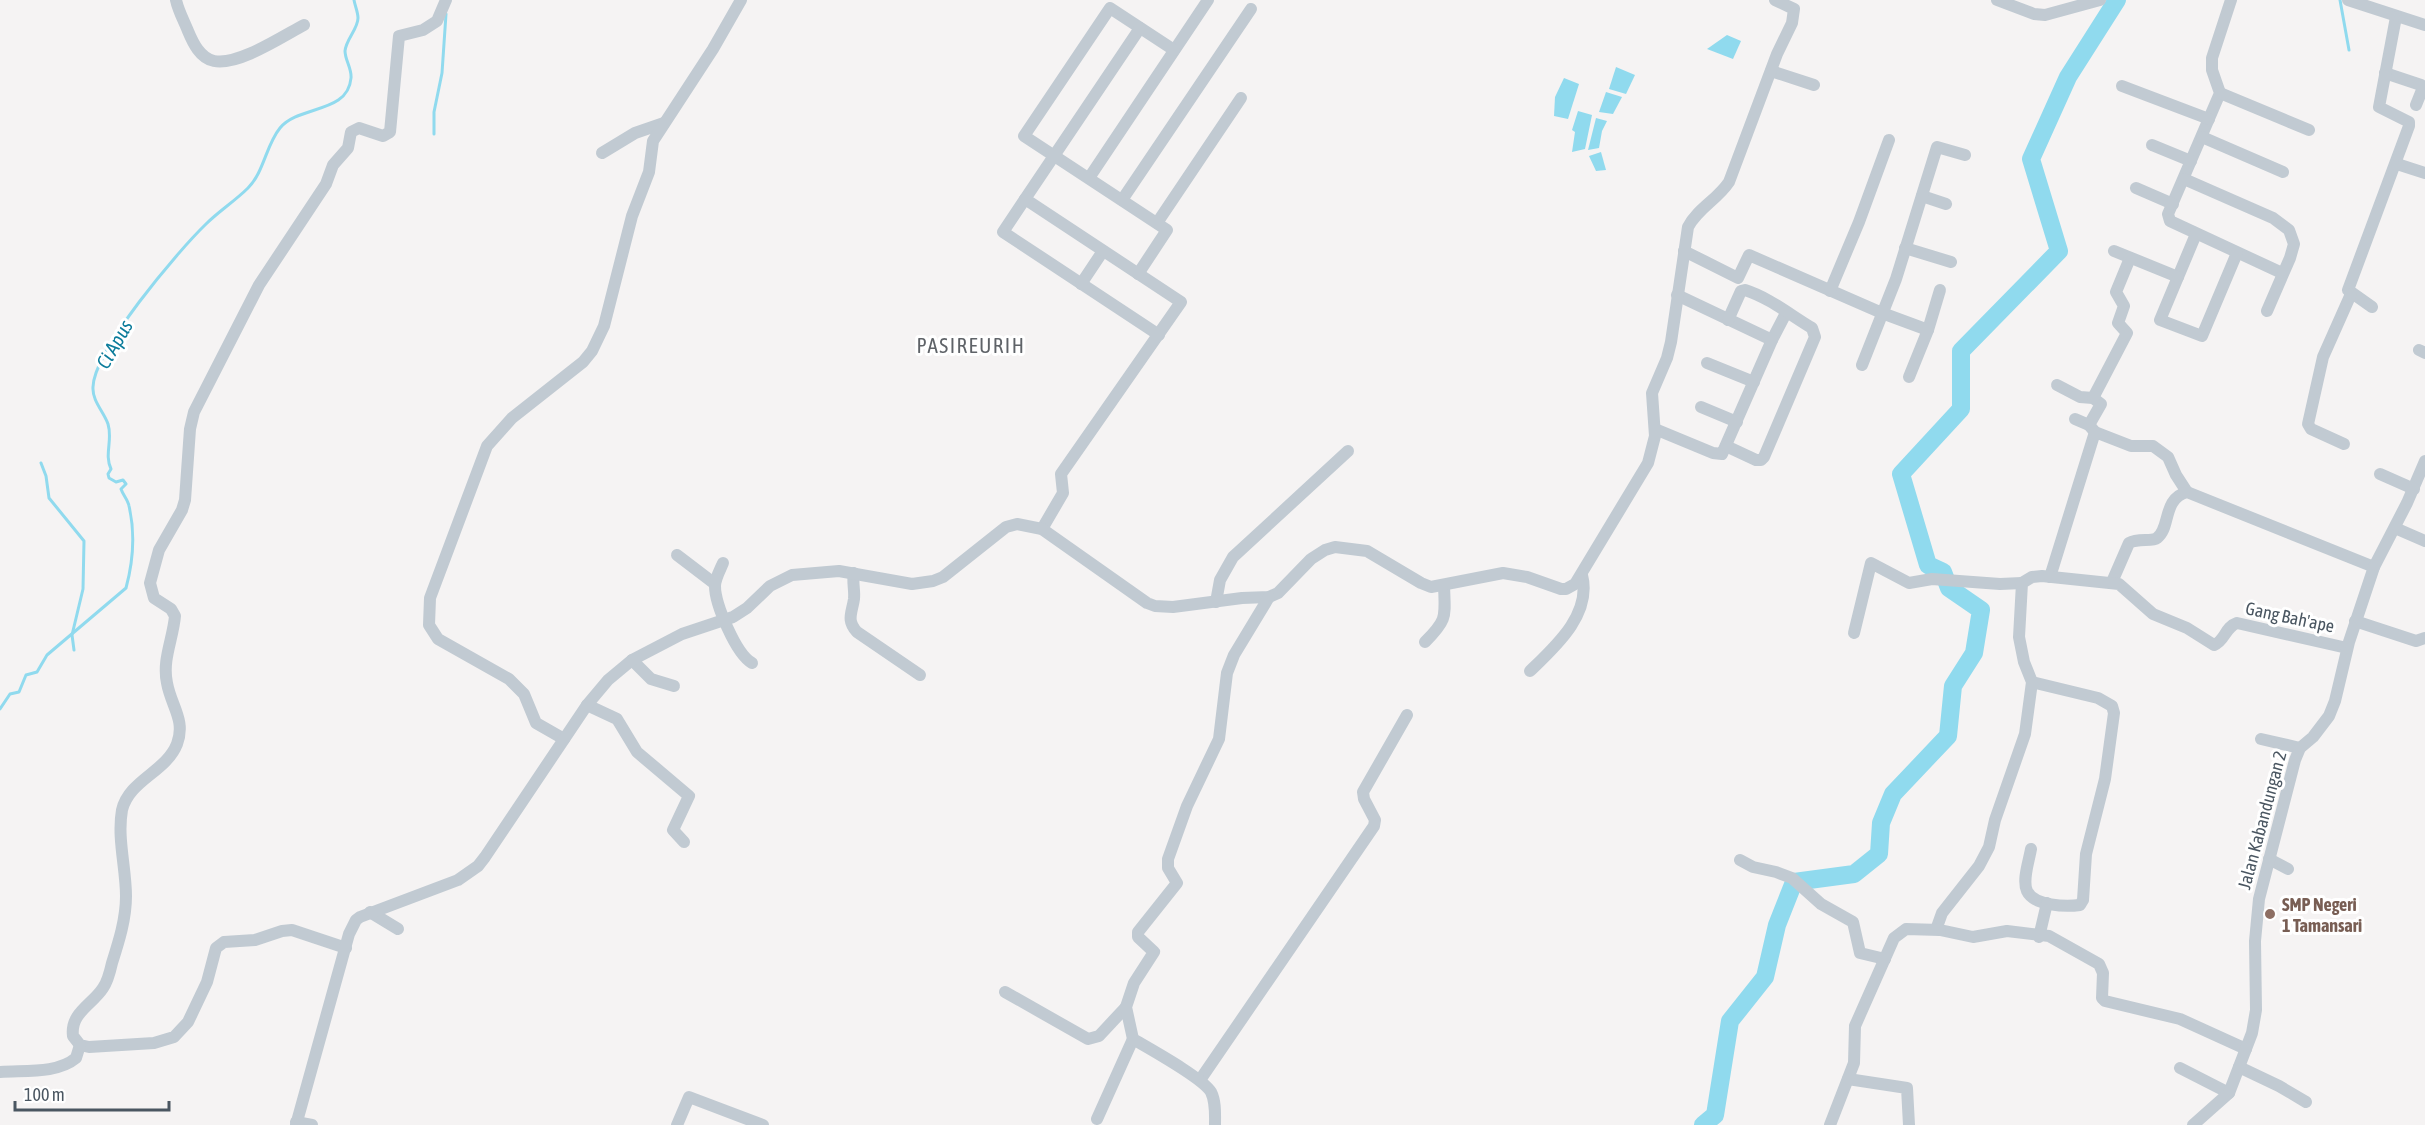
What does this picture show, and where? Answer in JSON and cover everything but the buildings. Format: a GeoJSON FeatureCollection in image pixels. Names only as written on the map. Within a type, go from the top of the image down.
{"type":"FeatureCollection","features":[{"type":"Feature","properties":{"kind":"street"},"geometry":{"type":"LineString","coordinates":[[176,0],[193,43],[200,53],[212,61],[226,62],[304,25]]}},
{"type":"Feature","properties":{"kind":"street"},"geometry":{"type":"LineString","coordinates":[[346,948],[292,930],[255,940],[224,942],[216,948],[207,982],[188,1022],[174,1037],[154,1043],[98,1047],[80,1045],[73,1036],[74,1022],[78,1014],[106,982],[123,926],[126,897],[121,820],[124,804],[134,789],[170,756],[176,747],[180,731],[180,721],[168,688],[166,675],[168,645],[175,616],[171,609],[154,598],[150,584],[159,550],[184,506],[194,412],[255,292],[326,184],[333,165],[345,153],[351,132],[359,128],[383,136],[390,132],[396,42],[399,36],[423,30],[437,21],[446,0]]}},
{"type":"Feature","properties":{"kind":"street"},"geometry":{"type":"LineString","coordinates":[[564,739],[536,723],[524,694],[509,679],[438,639],[429,625],[430,598],[487,446],[512,418],[583,362],[598,340],[604,326],[632,216],[649,172],[651,150],[664,123],[713,49],[741,0]]}},
{"type":"Feature","properties":{"kind":"street"},"geometry":{"type":"LineString","coordinates":[[1089,178],[1208,0]]}},
{"type":"Feature","properties":{"kind":"street"},"geometry":{"type":"LineString","coordinates":[[312,1125],[296,1124],[356,920],[370,912],[458,880],[478,866],[587,705],[608,680],[632,660],[682,634],[740,613],[770,586],[792,575],[823,571],[854,573],[912,584],[933,581],[943,577],[1006,527],[1022,524],[1042,530],[1146,603],[1173,608],[1269,597],[1278,593],[1311,559],[1335,547],[1367,551],[1421,583],[1431,586],[1503,573],[1517,574],[1556,588],[1566,589],[1575,584],[1642,476],[1652,452],[1654,429],[1652,393],[1667,358],[1688,227],[1693,217],[1723,191],[1729,182],[1795,15],[1792,3],[1775,0]]}},
{"type":"Feature","properties":{"kind":"street"},"geometry":{"type":"LineString","coordinates":[[1997,0],[2034,14],[2045,15],[2100,0]]}},
{"type":"Feature","properties":{"kind":"street"},"geometry":{"type":"LineString","coordinates":[[2231,0],[2212,58],[2212,70],[2220,93],[2168,214],[2170,221],[2282,273]]}},
{"type":"Feature","properties":{"kind":"street"},"geometry":{"type":"LineString","coordinates":[[2348,0],[2425,25]]}},
{"type":"Feature","properties":{"kind":"street"},"geometry":{"type":"LineString","coordinates":[[1138,274],[1167,230],[1024,136],[1110,8],[1174,50]]}},
{"type":"Feature","properties":{"kind":"street"},"geometry":{"type":"LineString","coordinates":[[1122,200],[1251,9]]}},
{"type":"Feature","properties":{"kind":"street"},"geometry":{"type":"LineString","coordinates":[[2372,307],[2352,294],[2349,288],[2397,164],[2410,123],[2379,107],[2396,17]]}},
{"type":"Feature","properties":{"kind":"street"},"geometry":{"type":"LineString","coordinates":[[1140,28],[1003,232],[1159,335]]}},
{"type":"Feature","properties":{"kind":"street"},"geometry":{"type":"LineString","coordinates":[[1771,71],[1814,85]]}},
{"type":"Feature","properties":{"kind":"street"},"geometry":{"type":"LineString","coordinates":[[2385,73],[2423,87],[2416,105]]}},
{"type":"Feature","properties":{"kind":"street"},"geometry":{"type":"LineString","coordinates":[[2122,86],[2209,119]]}},
{"type":"Feature","properties":{"kind":"street"},"geometry":{"type":"LineString","coordinates":[[2220,93],[2309,130]]}},
{"type":"Feature","properties":{"kind":"street"},"geometry":{"type":"LineString","coordinates":[[1157,223],[1241,98]]}},
{"type":"Feature","properties":{"kind":"street"},"geometry":{"type":"LineString","coordinates":[[602,153],[635,133],[664,123]]}},
{"type":"Feature","properties":{"kind":"street"},"geometry":{"type":"LineString","coordinates":[[2202,137],[2283,172]]}},
{"type":"Feature","properties":{"kind":"street"},"geometry":{"type":"LineString","coordinates":[[1830,291],[1859,222],[1889,140]]}},
{"type":"Feature","properties":{"kind":"street"},"geometry":{"type":"LineString","coordinates":[[2152,145],[2192,162]]}},
{"type":"Feature","properties":{"kind":"street"},"geometry":{"type":"LineString","coordinates":[[1862,365],[1905,248],[1937,147],[1965,155]]}},
{"type":"Feature","properties":{"kind":"street"},"geometry":{"type":"LineString","coordinates":[[2397,164],[2425,173]]}},
{"type":"Feature","properties":{"kind":"street"},"geometry":{"type":"LineString","coordinates":[[2184,179],[2284,225],[2289,230],[2294,244],[2267,311]]}},
{"type":"Feature","properties":{"kind":"street"},"geometry":{"type":"LineString","coordinates":[[2136,188],[2173,204]]}},
{"type":"Feature","properties":{"kind":"street"},"geometry":{"type":"LineString","coordinates":[[1922,196],[1946,204]]}},
{"type":"Feature","properties":{"kind":"street"},"geometry":{"type":"LineString","coordinates":[[1025,200],[1181,302],[1061,474],[1063,493],[1042,530]]}},
{"type":"Feature","properties":{"kind":"street"},"geometry":{"type":"LineString","coordinates":[[2196,234],[2160,320],[2202,336],[2237,253]]}},
{"type":"Feature","properties":{"kind":"street"},"geometry":{"type":"LineString","coordinates":[[1905,248],[1950,262]]}},
{"type":"Feature","properties":{"kind":"street"},"geometry":{"type":"LineString","coordinates":[[1081,284],[1103,251]]}},
{"type":"Feature","properties":{"kind":"street"},"geometry":{"type":"LineString","coordinates":[[1684,251],[1738,278],[1749,255],[1882,313],[1928,330]]}},
{"type":"Feature","properties":{"kind":"street"},"geometry":{"type":"LineString","coordinates":[[2114,251],[2178,277]]}},
{"type":"Feature","properties":{"kind":"street"},"geometry":{"type":"LineString","coordinates":[[2093,398],[2127,333],[2118,323],[2124,306],[2116,292],[2130,258]]}},
{"type":"Feature","properties":{"kind":"street"},"geometry":{"type":"LineString","coordinates":[[1726,446],[1761,460],[1773,439],[1815,337],[1812,328],[1786,313],[1773,302],[1745,290],[1741,291],[1728,320]]}},
{"type":"Feature","properties":{"kind":"street"},"geometry":{"type":"LineString","coordinates":[[1909,377],[1928,330],[1940,290]]}},
{"type":"Feature","properties":{"kind":"street"},"geometry":{"type":"LineString","coordinates":[[2344,444],[2311,429],[2308,424],[2323,357],[2352,294]]}},
{"type":"Feature","properties":{"kind":"street"},"geometry":{"type":"LineString","coordinates":[[1677,296],[1772,340]]}},
{"type":"Feature","properties":{"kind":"street"},"geometry":{"type":"LineString","coordinates":[[1654,429],[1720,455],[1786,313]]}},
{"type":"Feature","properties":{"kind":"street"},"geometry":{"type":"LineString","coordinates":[[1707,363],[1754,382]]}},
{"type":"Feature","properties":{"kind":"street"},"geometry":{"type":"LineString","coordinates":[[2050,577],[2101,404],[2093,398],[2080,397],[2057,385]]}},
{"type":"Feature","properties":{"kind":"street"},"geometry":{"type":"LineString","coordinates":[[1701,407],[1737,422]]}},
{"type":"Feature","properties":{"kind":"street"},"geometry":{"type":"LineString","coordinates":[[2075,419],[2131,446],[2154,446],[2168,457],[2187,492],[2374,567]]}},
{"type":"Feature","properties":{"kind":"street"},"geometry":{"type":"LineString","coordinates":[[1215,602],[1225,570],[1238,552],[1348,451]]}},
{"type":"Feature","properties":{"kind":"street","name":"Jalan Kabandungan 2"},"geometry":{"type":"LineString","coordinates":[[2193,1125],[2229,1093],[2252,1033],[2256,1010],[2255,941],[2259,899],[2291,773],[2300,748],[2313,737],[2329,716],[2335,701],[2355,621],[2374,567],[2414,489],[2425,461]]}},
{"type":"Feature","properties":{"kind":"street"},"geometry":{"type":"LineString","coordinates":[[2380,474],[2414,489]]}},
{"type":"Feature","properties":{"kind":"street"},"geometry":{"type":"LineString","coordinates":[[1854,633],[1871,562],[1909,583],[1940,579],[2000,584],[2022,583],[2032,577],[2112,582],[2129,543],[2136,540],[2154,540],[2159,537],[2177,496],[2187,492]]}},
{"type":"Feature","properties":{"kind":"street"},"geometry":{"type":"LineString","coordinates":[[2395,528],[2425,541]]}},
{"type":"Feature","properties":{"kind":"street"},"geometry":{"type":"LineString","coordinates":[[677,555],[714,584],[724,620],[739,653],[752,663]]}},
{"type":"Feature","properties":{"kind":"street"},"geometry":{"type":"LineString","coordinates":[[714,584],[723,563]]}},
{"type":"Feature","properties":{"kind":"street"},"geometry":{"type":"LineString","coordinates":[[854,573],[854,597],[849,617],[851,625],[857,632],[920,675]]}},
{"type":"Feature","properties":{"kind":"street"},"geometry":{"type":"LineString","coordinates":[[1530,671],[1562,639],[1579,612],[1585,594],[1582,575]]}},
{"type":"Feature","properties":{"kind":"street","name":"Gang Bah'ape"},"geometry":{"type":"LineString","coordinates":[[2112,582],[2131,592],[2143,606],[2154,614],[2187,628],[2214,645],[2219,643],[2230,626],[2237,623],[2347,648]]}},
{"type":"Feature","properties":{"kind":"street"},"geometry":{"type":"LineString","coordinates":[[1940,930],[1937,927],[1942,913],[1980,866],[1989,847],[1995,820],[2025,734],[2032,682],[2024,662],[2019,637],[2022,583]]}},
{"type":"Feature","properties":{"kind":"street"},"geometry":{"type":"LineString","coordinates":[[1425,642],[1443,623],[1444,585]]}},
{"type":"Feature","properties":{"kind":"street"},"geometry":{"type":"LineString","coordinates":[[1005,992],[1088,1038],[1099,1036],[1126,1007],[1134,983],[1154,952],[1138,937],[1138,932],[1177,883],[1168,868],[1168,859],[1186,806],[1219,739],[1227,673],[1234,655],[1269,597]]}},
{"type":"Feature","properties":{"kind":"street"},"geometry":{"type":"LineString","coordinates":[[2355,621],[2416,640],[2425,638]]}},
{"type":"Feature","properties":{"kind":"street"},"geometry":{"type":"LineString","coordinates":[[632,660],[651,679],[674,686]]}},
{"type":"Feature","properties":{"kind":"street"},"geometry":{"type":"LineString","coordinates":[[2031,849],[2027,891],[2035,900],[2080,905],[2083,900],[2086,854],[2105,779],[2114,713],[2112,706],[2098,698],[2032,682]]}},
{"type":"Feature","properties":{"kind":"street"},"geometry":{"type":"LineString","coordinates":[[587,705],[617,719],[638,752],[689,796],[673,830],[684,842]]}},
{"type":"Feature","properties":{"kind":"street"},"geometry":{"type":"LineString","coordinates":[[1200,1080],[1374,826],[1375,819],[1364,799],[1363,792],[1407,715]]}},
{"type":"Feature","properties":{"kind":"street"},"geometry":{"type":"LineString","coordinates":[[2261,739],[2300,748]]}},
{"type":"Feature","properties":{"kind":"street"},"geometry":{"type":"LineString","coordinates":[[2269,859],[2288,869]]}},
{"type":"Feature","properties":{"kind":"street"},"geometry":{"type":"LineString","coordinates":[[1740,860],[1753,867],[1776,872],[1795,881],[1821,904],[1853,922],[1860,953],[1885,959]]}},
{"type":"Feature","properties":{"kind":"street"},"geometry":{"type":"LineString","coordinates":[[2039,937],[2048,903]]}},
{"type":"Feature","properties":{"kind":"street"},"geometry":{"type":"LineString","coordinates":[[370,912],[398,929]]}},
{"type":"Feature","properties":{"kind":"street"},"geometry":{"type":"LineString","coordinates":[[1830,1125],[1855,1059],[1855,1026],[1894,938],[1902,931],[1940,930],[1973,937],[2007,931],[2039,937],[2049,936],[2099,964],[2103,973],[2102,995],[2105,1001],[2180,1019],[2246,1049]]}},
{"type":"Feature","properties":{"kind":"street"},"geometry":{"type":"LineString","coordinates":[[1097,1119],[1133,1039],[1126,1007]]}},
{"type":"Feature","properties":{"kind":"street"},"geometry":{"type":"LineString","coordinates":[[1133,1039],[1200,1080],[1211,1092],[1215,1110],[1215,1125]]}},
{"type":"Feature","properties":{"kind":"street"},"geometry":{"type":"LineString","coordinates":[[0,1072],[43,1070],[64,1065],[76,1058],[80,1045]]}},
{"type":"Feature","properties":{"kind":"street"},"geometry":{"type":"LineString","coordinates":[[2239,1067],[2306,1102]]}},
{"type":"Feature","properties":{"kind":"street"},"geometry":{"type":"LineString","coordinates":[[2180,1068],[2229,1093]]}},
{"type":"Feature","properties":{"kind":"street"},"geometry":{"type":"LineString","coordinates":[[1848,1079],[1906,1088],[1909,1125]]}},
{"type":"Feature","properties":{"kind":"street"},"geometry":{"type":"LineString","coordinates":[[677,1125],[689,1097],[763,1125]]}},
{"type":"Feature","properties":{"kind":"water"},"geometry":{"type":"Polygon","coordinates":[[[1727,35],[1741,41],[1733,59],[1707,49],[1727,35]]]}},
{"type":"Feature","properties":{"kind":"water"},"geometry":{"type":"Polygon","coordinates":[[[1616,67],[1635,75],[1626,94],[1609,89],[1616,67]]]}},
{"type":"Feature","properties":{"kind":"water"},"geometry":{"type":"Polygon","coordinates":[[[1564,78],[1579,84],[1568,119],[1554,116],[1555,97],[1564,78]]]}},
{"type":"Feature","properties":{"kind":"water"},"geometry":{"type":"Polygon","coordinates":[[[1606,92],[1622,97],[1613,114],[1599,112],[1606,92]]]}},
{"type":"Feature","properties":{"kind":"water"},"geometry":{"type":"Polygon","coordinates":[[[1578,111],[1592,115],[1585,149],[1572,152],[1575,132],[1572,130],[1578,111]]]}},
{"type":"Feature","properties":{"kind":"water"},"geometry":{"type":"Polygon","coordinates":[[[1596,118],[1607,121],[1602,131],[1599,148],[1588,150],[1596,118]]]}},
{"type":"Feature","properties":{"kind":"water"},"geometry":{"type":"Polygon","coordinates":[[[1601,152],[1606,170],[1596,171],[1589,156],[1601,152]]]}},
{"type":"Feature","properties":{"kind":"waterway","name":"Ci Apus"},"geometry":{"type":"LineString","coordinates":[[0,709],[10,694],[19,692],[26,675],[37,672],[47,655],[126,588],[132,557],[131,516],[128,502],[121,489],[126,484],[123,480],[116,482],[109,478],[108,474],[111,469],[108,458],[110,436],[108,424],[93,392],[97,370],[122,326],[158,278],[206,224],[253,182],[280,128],[288,121],[332,104],[348,90],[351,75],[345,51],[358,18],[354,0]]}},
{"type":"Feature","properties":{"kind":"waterway"},"geometry":{"type":"LineString","coordinates":[[1703,1125],[1715,1115],[1730,1021],[1765,977],[1777,925],[1794,882],[1854,874],[1879,854],[1881,823],[1893,794],[1948,736],[1953,686],[1974,653],[1981,610],[1949,588],[1943,572],[1928,565],[1901,474],[1961,409],[1961,351],[2059,251],[2031,159],[2068,77],[2117,0]]}},
{"type":"Feature","properties":{"kind":"waterway"},"geometry":{"type":"LineString","coordinates":[[2340,0],[2349,50]]}},
{"type":"Feature","properties":{"kind":"waterway"},"geometry":{"type":"LineString","coordinates":[[434,134],[434,112],[442,73],[446,14]]}},
{"type":"Feature","properties":{"kind":"waterway"},"geometry":{"type":"LineString","coordinates":[[41,463],[46,476],[49,498],[84,541],[83,589],[72,635],[74,650]]}},
{"type":"Feature","properties":{"kind":"place","name":"SMP Negeri 1 Tamansari"},"geometry":{"type":"Point","coordinates":[2270,914]}},
{"type":"Feature","properties":{"kind":"district","name":"PASIREURIH"},"geometry":{"type":"Point","coordinates":[971,345]}}]}
